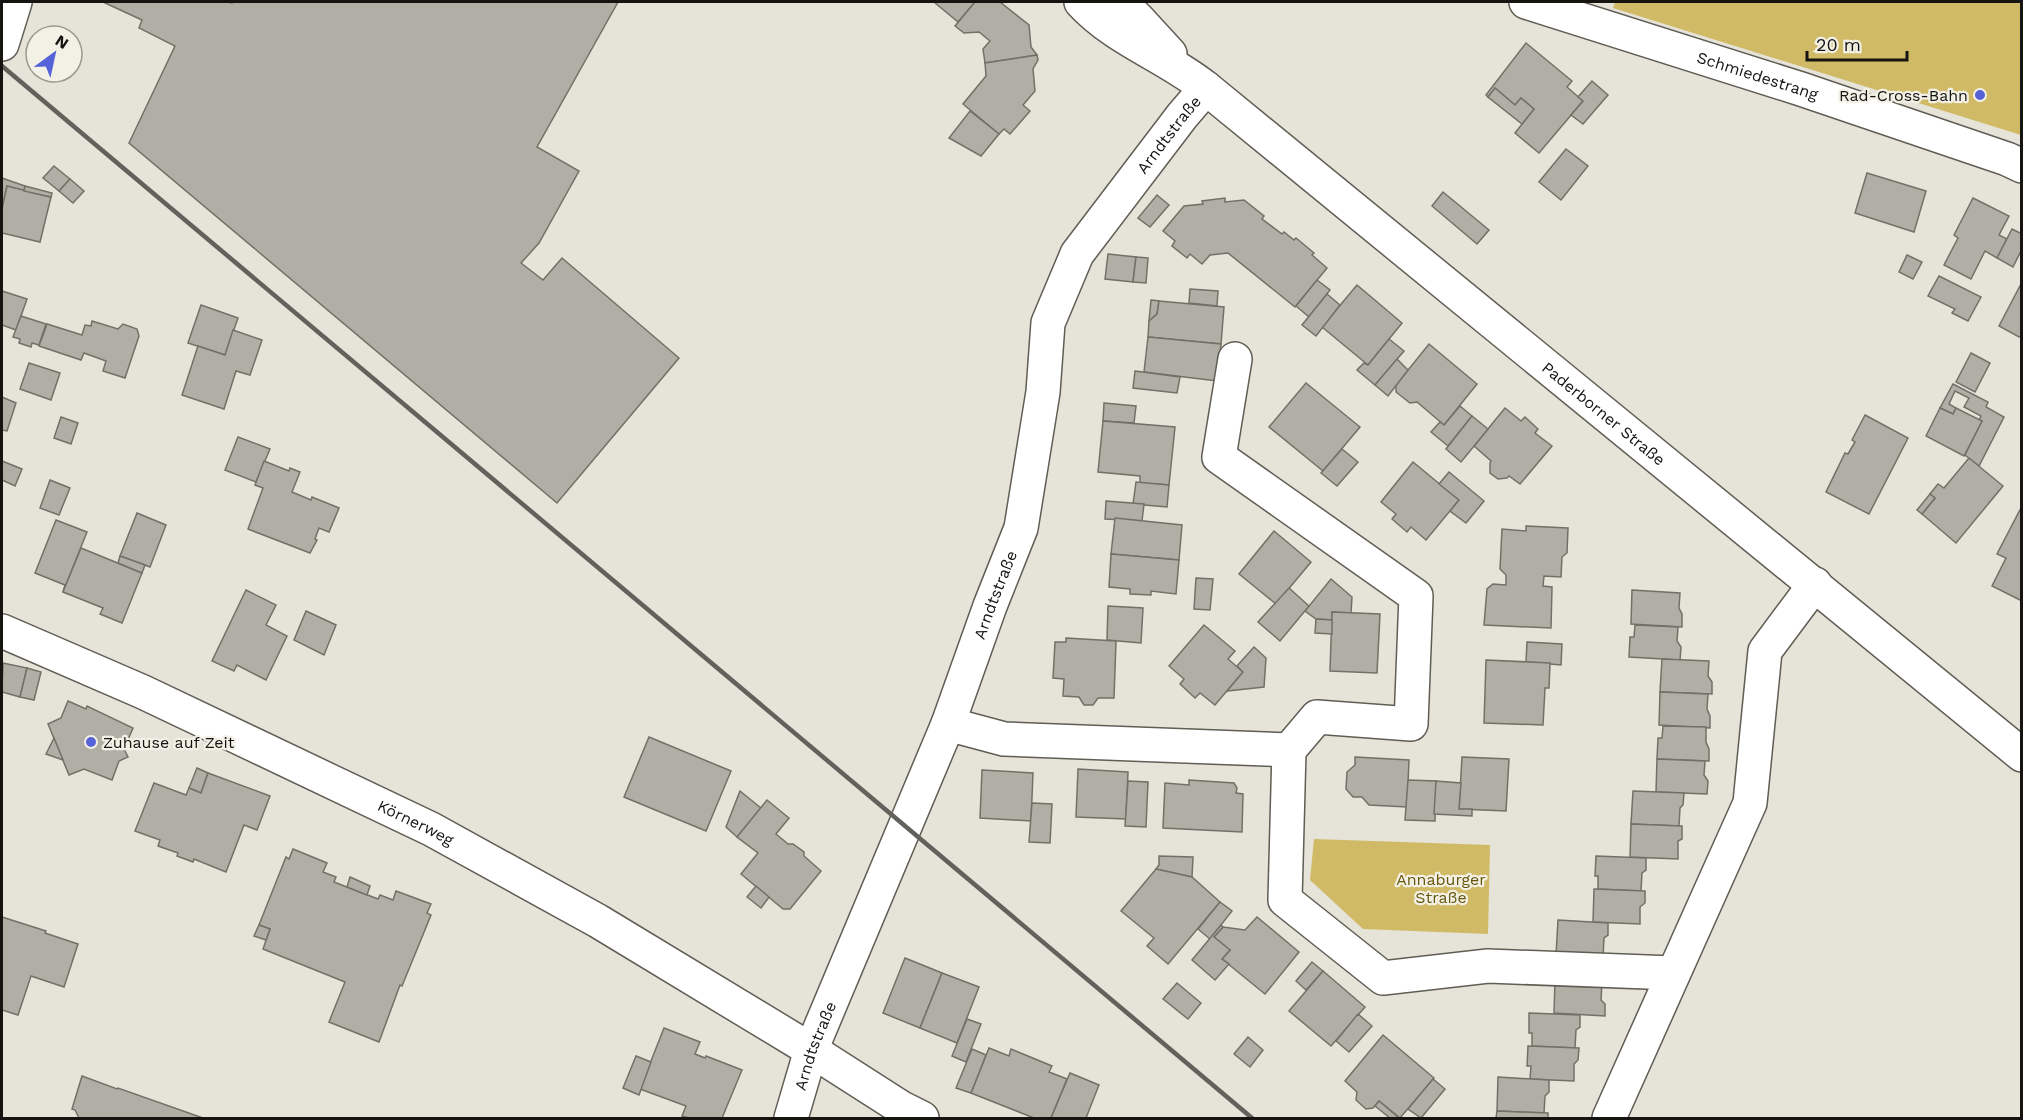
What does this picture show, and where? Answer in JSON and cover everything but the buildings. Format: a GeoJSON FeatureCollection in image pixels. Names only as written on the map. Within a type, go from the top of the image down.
{"type":"FeatureCollection","features":[{"type":"Feature","properties":{"kind":"street"},"geometry":{"type":"LineString","coordinates":[[2,44],[15,2]]}},
{"type":"Feature","properties":{"kind":"street","name":"Paderborner Straße"},"geometry":{"type":"LineString","coordinates":[[1081,2],[1126,39],[1195,79]]}},
{"type":"Feature","properties":{"kind":"street","name":"Paderborner Straße"},"geometry":{"type":"LineString","coordinates":[[1120,2],[1195,79],[2022,755]]}},
{"type":"Feature","properties":{"kind":"street","name":"Schmiedestrang"},"geometry":{"type":"LineString","coordinates":[[1526,2],[1812,93],[2022,166]]}},
{"type":"Feature","properties":{"kind":"street","name":"Arndtstraße"},"geometry":{"type":"LineString","coordinates":[[791,1119],[811,1050],[948,724],[990,606],[1021,528],[1043,392],[1048,323],[1077,254],[1195,79]]}},
{"type":"Feature","properties":{"kind":"street"},"geometry":{"type":"LineString","coordinates":[[1235,359],[1219,457],[1416,596],[1411,724],[1317,717],[1289,750],[1285,900],[1383,978],[1488,966],[1673,974]]}},
{"type":"Feature","properties":{"kind":"street"},"geometry":{"type":"LineString","coordinates":[[1609,1119],[1750,803],[1765,651],[1815,584]]}},
{"type":"Feature","properties":{"kind":"street","name":"Körnerweg"},"geometry":{"type":"LineString","coordinates":[[2,631],[143,692],[431,829],[598,921],[922,1119]]}},
{"type":"Feature","properties":{"kind":"street"},"geometry":{"type":"LineString","coordinates":[[948,724],[1004,739],[1289,750]]}},
{"type":"Feature","properties":{"kind":"green space"},"geometry":{"type":"Polygon","coordinates":[[[1615,2],[2021,2],[2021,135],[1613,8],[1615,2]]]}},
{"type":"Feature","properties":{"kind":"green space","name":"Annaburger Straße"},"geometry":{"type":"Polygon","coordinates":[[[1314,839],[1490,845],[1488,934],[1363,929],[1310,880],[1314,839]]]}},
{"type":"Feature","properties":{"kind":"railway"},"geometry":{"type":"LineString","coordinates":[[2,66],[1252,1118]]}},
{"type":"Feature","properties":{"kind":"place","name":"Rad-Cross-Bahn"},"geometry":{"type":"Point","coordinates":[1980,95]}},
{"type":"Feature","properties":{"kind":"place","name":"Zuhause auf Zeit"},"geometry":{"type":"Point","coordinates":[91,742]}}]}
